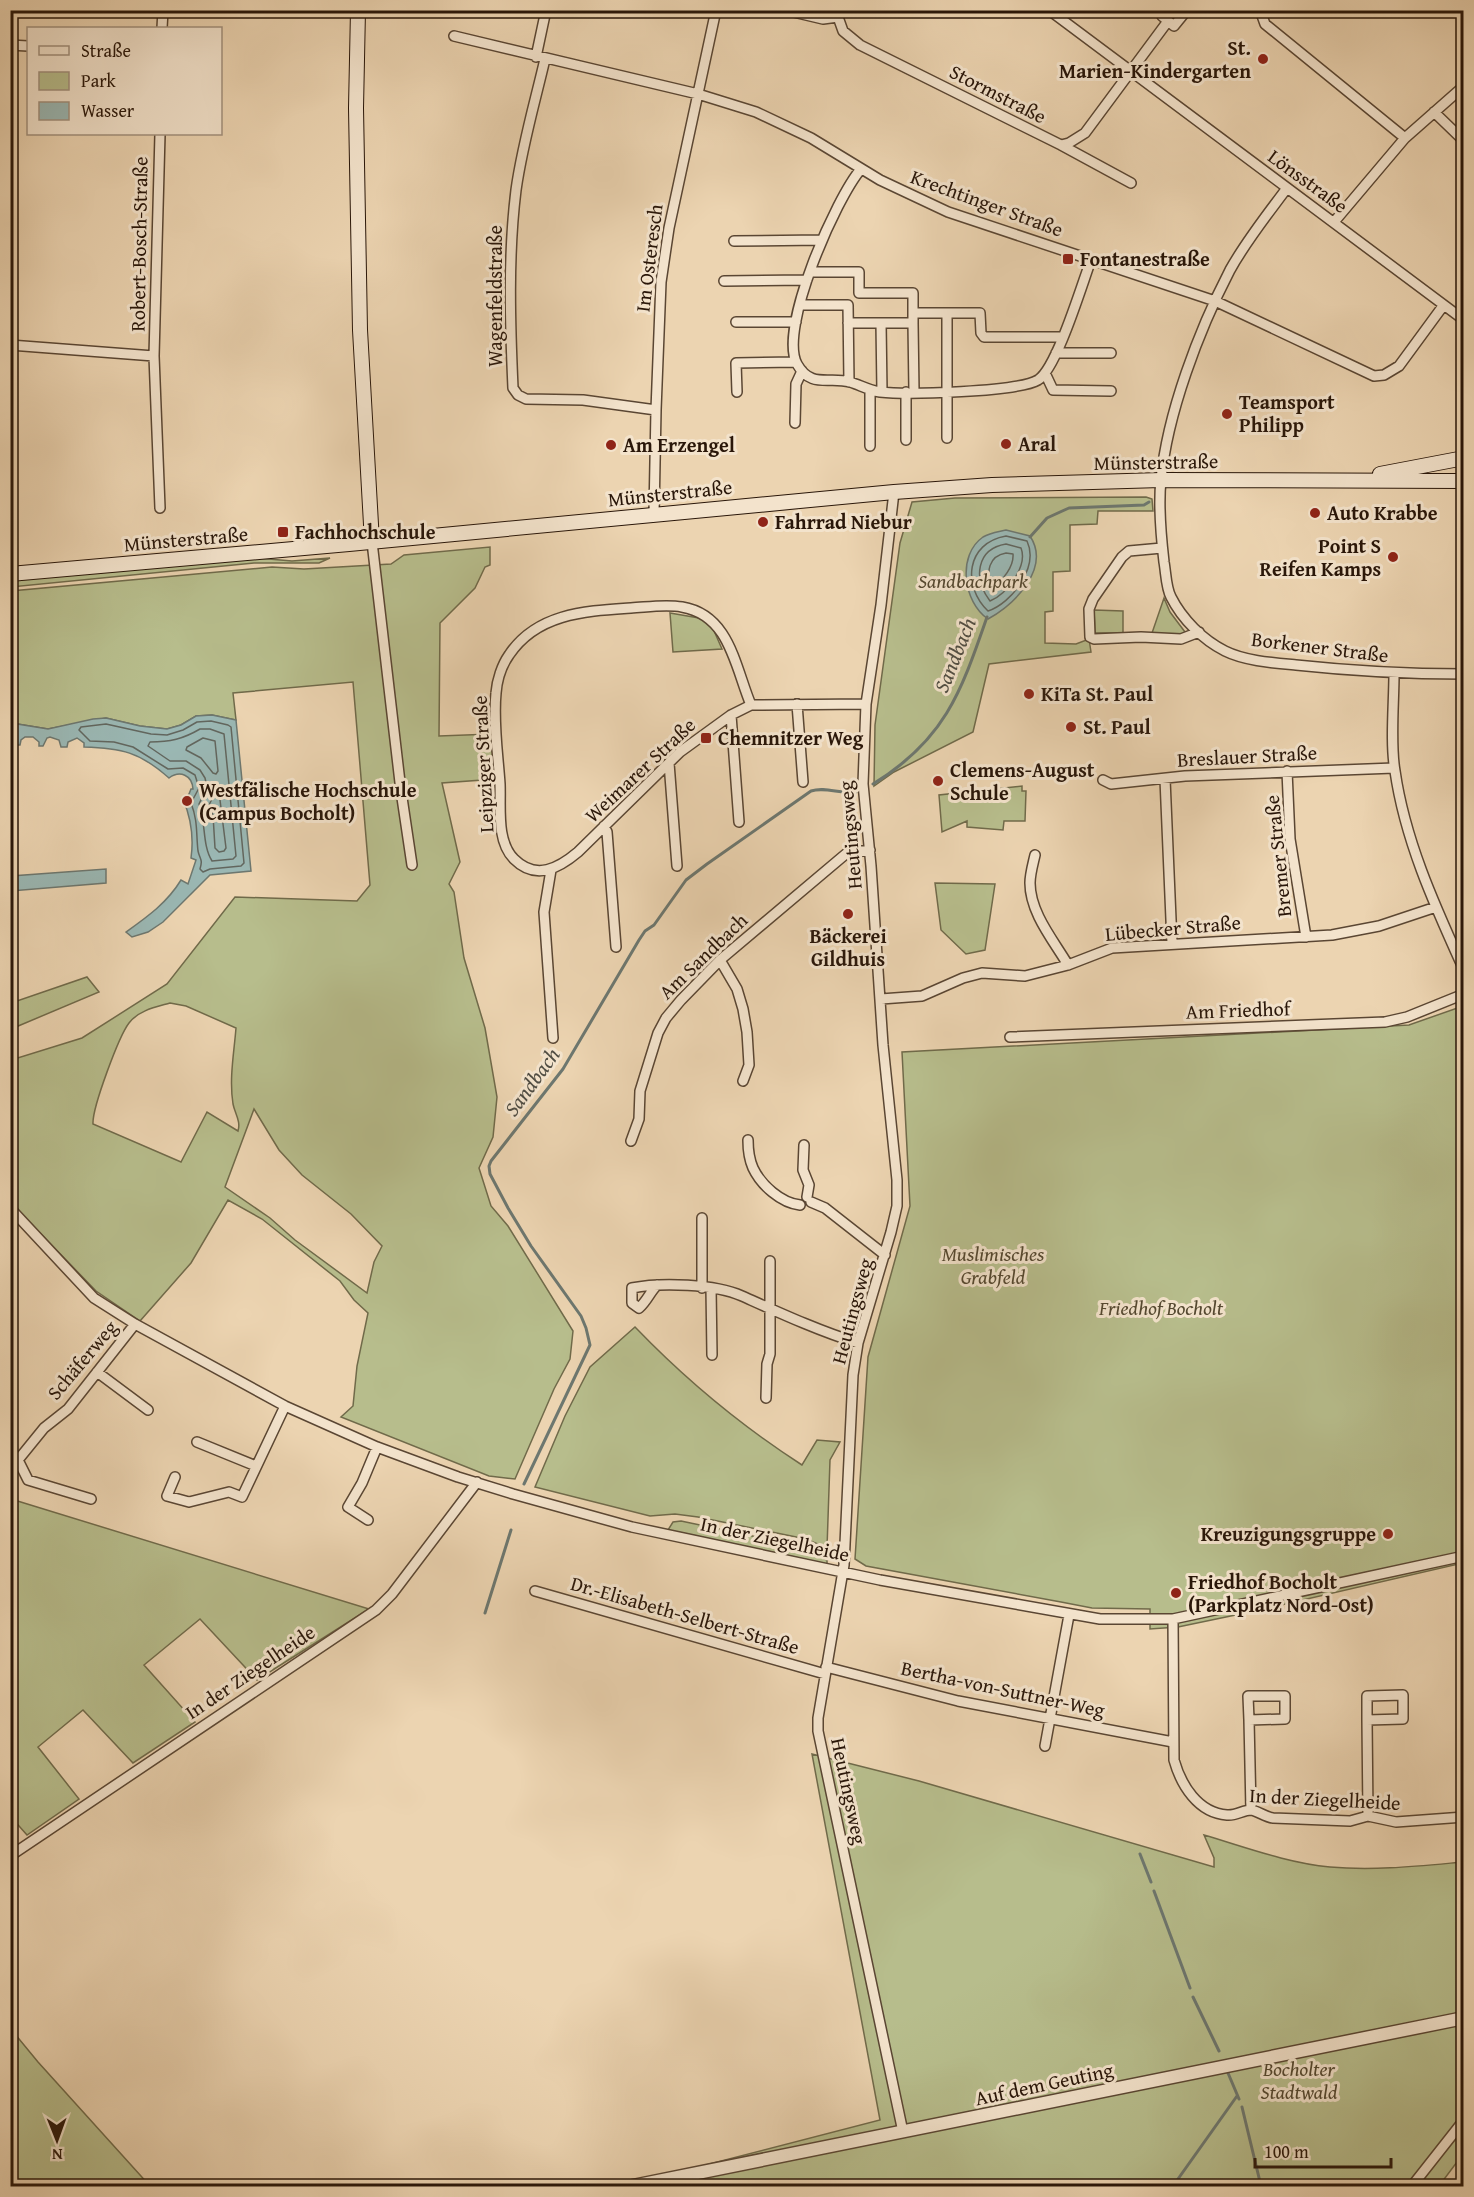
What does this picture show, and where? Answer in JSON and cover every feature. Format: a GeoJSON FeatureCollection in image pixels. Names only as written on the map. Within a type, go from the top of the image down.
{"type":"FeatureCollection","features":[{"type":"Feature","properties":{"kind":"main road"},"geometry":{"type":"LineString","coordinates":[[358,10],[356,108],[359,308],[372,542]]}},
{"type":"Feature","properties":{"kind":"main road","name":"Münsterstraße"},"geometry":{"type":"LineString","coordinates":[[1335,479],[1395,472],[1464,459]]}},
{"type":"Feature","properties":{"kind":"main road","name":"Münsterstraße"},"geometry":{"type":"LineString","coordinates":[[10,574],[894,492],[992,485],[1161,480],[1464,481]]}},
{"type":"Feature","properties":{"kind":"street"},"geometry":{"type":"LineString","coordinates":[[162,27],[163,10]]}},
{"type":"Feature","properties":{"kind":"street","name":"Wagenfeldstraße"},"geometry":{"type":"LineString","coordinates":[[546,10],[541,58],[522,155],[512,227],[510,261],[513,388],[518,395],[526,399],[584,400],[656,410]]}},
{"type":"Feature","properties":{"kind":"street","name":"Im Osteresch"},"geometry":{"type":"LineString","coordinates":[[654,514],[661,282],[669,228],[716,10]]}},
{"type":"Feature","properties":{"kind":"street","name":"Stormstraße"},"geometry":{"type":"LineString","coordinates":[[785,10],[823,19],[838,14],[843,31],[860,45],[1061,145],[1070,143],[1085,133],[1131,72]]}},
{"type":"Feature","properties":{"kind":"street","name":"Lönsstraße"},"geometry":{"type":"LineString","coordinates":[[1048,10],[1464,320]]}},
{"type":"Feature","properties":{"kind":"street"},"geometry":{"type":"LineString","coordinates":[[1166,10],[1162,16],[1174,26],[1188,10]]}},
{"type":"Feature","properties":{"kind":"street"},"geometry":{"type":"LineString","coordinates":[[1260,10],[1265,24],[1406,138]]}},
{"type":"Feature","properties":{"kind":"street"},"geometry":{"type":"LineString","coordinates":[[1131,72],[1168,21]]}},
{"type":"Feature","properties":{"kind":"street","name":"Krechtinger Straße"},"geometry":{"type":"LineString","coordinates":[[454,36],[698,94],[756,112],[785,124],[861,169],[948,212],[1215,301],[1374,376],[1384,375],[1399,366],[1443,306]]}},
{"type":"Feature","properties":{"kind":"street"},"geometry":{"type":"LineString","coordinates":[[10,45],[27,46]]}},
{"type":"Feature","properties":{"kind":"street"},"geometry":{"type":"LineString","coordinates":[[1334,222],[1406,138],[1464,86]]}},
{"type":"Feature","properties":{"kind":"street"},"geometry":{"type":"LineString","coordinates":[[1434,112],[1464,141]]}},
{"type":"Feature","properties":{"kind":"street","name":"Robert-Bosch-Straße"},"geometry":{"type":"LineString","coordinates":[[160,135],[154,356],[160,508]]}},
{"type":"Feature","properties":{"kind":"street"},"geometry":{"type":"LineString","coordinates":[[1061,145],[1131,183]]}},
{"type":"Feature","properties":{"kind":"street"},"geometry":{"type":"LineString","coordinates":[[861,169],[851,181],[822,240],[796,322],[793,345],[796,362],[812,379],[849,382],[882,392],[948,392],[1038,380],[1045,373],[1056,353],[1091,260]]}},
{"type":"Feature","properties":{"kind":"street","name":"Borkener Straße"},"geometry":{"type":"LineString","coordinates":[[1287,188],[1242,250],[1215,301],[1176,408],[1166,447],[1161,480],[1162,548],[1169,595],[1181,614],[1199,632],[1211,643],[1227,652],[1280,664],[1394,674],[1464,674]]}},
{"type":"Feature","properties":{"kind":"street"},"geometry":{"type":"LineString","coordinates":[[734,241],[822,240]]}},
{"type":"Feature","properties":{"kind":"street"},"geometry":{"type":"LineString","coordinates":[[724,281],[859,272],[860,293],[913,292],[906,440]]}},
{"type":"Feature","properties":{"kind":"street"},"geometry":{"type":"LineString","coordinates":[[801,305],[848,305],[849,382]]}},
{"type":"Feature","properties":{"kind":"street"},"geometry":{"type":"LineString","coordinates":[[848,323],[881,323],[947,313],[980,313],[981,333],[984,337],[1062,337]]}},
{"type":"Feature","properties":{"kind":"street"},"geometry":{"type":"LineString","coordinates":[[947,313],[947,438]]}},
{"type":"Feature","properties":{"kind":"street"},"geometry":{"type":"LineString","coordinates":[[736,322],[796,322]]}},
{"type":"Feature","properties":{"kind":"street"},"geometry":{"type":"LineString","coordinates":[[881,323],[882,392]]}},
{"type":"Feature","properties":{"kind":"street","name":"Robert-Bosch-Straße"},"geometry":{"type":"LineString","coordinates":[[10,345],[154,356]]}},
{"type":"Feature","properties":{"kind":"street"},"geometry":{"type":"LineString","coordinates":[[1056,353],[1111,353]]}},
{"type":"Feature","properties":{"kind":"street"},"geometry":{"type":"LineString","coordinates":[[737,392],[736,363],[796,362]]}},
{"type":"Feature","properties":{"kind":"street"},"geometry":{"type":"LineString","coordinates":[[795,423],[796,384],[802,371]]}},
{"type":"Feature","properties":{"kind":"street"},"geometry":{"type":"LineString","coordinates":[[1045,373],[1053,390],[1111,391]]}},
{"type":"Feature","properties":{"kind":"street"},"geometry":{"type":"LineString","coordinates":[[870,390],[870,446]]}},
{"type":"Feature","properties":{"kind":"street","name":"Heutingsweg"},"geometry":{"type":"LineString","coordinates":[[894,492],[881,605],[866,704],[863,784],[897,1180],[897,1206],[885,1255],[858,1343],[853,1375],[843,1572],[825,1671],[818,1731],[903,2132]]}},
{"type":"Feature","properties":{"kind":"street"},"geometry":{"type":"LineString","coordinates":[[372,542],[401,791],[412,865]]}},
{"type":"Feature","properties":{"kind":"street"},"geometry":{"type":"LineString","coordinates":[[1162,548],[1130,551],[1122,558],[1093,599],[1089,609],[1090,637],[1094,639],[1141,637],[1181,639],[1199,632]]}},
{"type":"Feature","properties":{"kind":"street","name":"Leipziger Straße"},"geometry":{"type":"LineString","coordinates":[[551,870],[532,869],[523,865],[514,859],[503,839],[496,731],[496,690],[507,659],[516,644],[527,634],[553,619],[581,612],[657,606],[681,607],[701,613],[712,620],[725,635],[751,705]]}},
{"type":"Feature","properties":{"kind":"street"},"geometry":{"type":"LineString","coordinates":[[1394,674],[1394,768],[1404,821],[1436,907],[1464,970]]}},
{"type":"Feature","properties":{"kind":"street"},"geometry":{"type":"LineString","coordinates":[[797,704],[803,782]]}},
{"type":"Feature","properties":{"kind":"street","name":"Weimarer Straße"},"geometry":{"type":"LineString","coordinates":[[551,870],[564,864],[578,852],[694,740],[731,715],[751,705],[866,704]]}},
{"type":"Feature","properties":{"kind":"street"},"geometry":{"type":"LineString","coordinates":[[731,715],[739,822]]}},
{"type":"Feature","properties":{"kind":"street"},"geometry":{"type":"LineString","coordinates":[[669,763],[677,866]]}},
{"type":"Feature","properties":{"kind":"street","name":"Breslauer Straße"},"geometry":{"type":"LineString","coordinates":[[1102,780],[1111,784],[1185,776],[1394,768]]}},
{"type":"Feature","properties":{"kind":"street","name":"Bremer Straße"},"geometry":{"type":"LineString","coordinates":[[1287,771],[1290,839],[1306,937]]}},
{"type":"Feature","properties":{"kind":"street"},"geometry":{"type":"LineString","coordinates":[[1165,779],[1172,943]]}},
{"type":"Feature","properties":{"kind":"street"},"geometry":{"type":"LineString","coordinates":[[604,826],[607,832],[616,947]]}},
{"type":"Feature","properties":{"kind":"street","name":"Am Sandbach"},"geometry":{"type":"LineString","coordinates":[[631,1141],[639,1119],[640,1091],[658,1033],[666,1018],[720,960],[847,853],[870,850]]}},
{"type":"Feature","properties":{"kind":"street"},"geometry":{"type":"LineString","coordinates":[[1035,855],[1030,882],[1031,893],[1045,928],[1068,965]]}},
{"type":"Feature","properties":{"kind":"street"},"geometry":{"type":"LineString","coordinates":[[551,870],[544,912],[553,1038]]}},
{"type":"Feature","properties":{"kind":"street","name":"Lübecker Straße"},"geometry":{"type":"LineString","coordinates":[[881,999],[922,996],[963,978],[982,973],[1025,976],[1068,965],[1112,948],[1358,932],[1402,920],[1436,907]]}},
{"type":"Feature","properties":{"kind":"street"},"geometry":{"type":"LineString","coordinates":[[720,960],[737,989],[743,1009],[749,1065],[742,1081]]}},
{"type":"Feature","properties":{"kind":"street","name":"Am Friedhof"},"geometry":{"type":"LineString","coordinates":[[1010,1037],[1385,1022],[1407,1017],[1464,994]]}},
{"type":"Feature","properties":{"kind":"street"},"geometry":{"type":"LineString","coordinates":[[748,1140],[752,1167],[759,1179],[784,1200],[790,1204],[800,1205],[801,1198],[825,1208],[885,1255]]}},
{"type":"Feature","properties":{"kind":"street"},"geometry":{"type":"LineString","coordinates":[[804,1145],[803,1170],[809,1185],[809,1200]]}},
{"type":"Feature","properties":{"kind":"street","name":"Schäferweg"},"geometry":{"type":"LineString","coordinates":[[10,1208],[94,1299],[135,1324],[285,1406],[377,1447],[458,1477]]}},
{"type":"Feature","properties":{"kind":"street"},"geometry":{"type":"LineString","coordinates":[[702,1218],[712,1355]]}},
{"type":"Feature","properties":{"kind":"street"},"geometry":{"type":"LineString","coordinates":[[766,1398],[771,1309],[770,1262]]}},
{"type":"Feature","properties":{"kind":"street"},"geometry":{"type":"LineString","coordinates":[[657,1285],[707,1288],[741,1296],[753,1303],[812,1325],[827,1334],[858,1343]]}},
{"type":"Feature","properties":{"kind":"street","name":"Schäferweg"},"geometry":{"type":"LineString","coordinates":[[91,1498],[28,1480],[18,1460],[44,1428],[68,1409],[135,1324]]}},
{"type":"Feature","properties":{"kind":"street"},"geometry":{"type":"LineString","coordinates":[[97,1372],[148,1410]]}},
{"type":"Feature","properties":{"kind":"street"},"geometry":{"type":"LineString","coordinates":[[175,1477],[167,1496],[189,1502],[229,1492],[242,1497],[285,1406]]}},
{"type":"Feature","properties":{"kind":"street"},"geometry":{"type":"LineString","coordinates":[[197,1442],[256,1466]]}},
{"type":"Feature","properties":{"kind":"street"},"geometry":{"type":"LineString","coordinates":[[368,1520],[348,1507],[362,1483],[377,1447]]}},
{"type":"Feature","properties":{"kind":"street","name":"In der Ziegelheide"},"geometry":{"type":"LineString","coordinates":[[458,1477],[632,1527],[843,1572],[1100,1619],[1173,1619],[1464,1556]]}},
{"type":"Feature","properties":{"kind":"street","name":"In der Ziegelheide"},"geometry":{"type":"LineString","coordinates":[[10,1856],[376,1610],[392,1594],[477,1482]]}},
{"type":"Feature","properties":{"kind":"street","name":"Dr.-Elisabeth-Selbert-Straße"},"geometry":{"type":"LineString","coordinates":[[535,1591],[825,1671]]}},
{"type":"Feature","properties":{"kind":"street"},"geometry":{"type":"LineString","coordinates":[[1045,1746],[1069,1615]]}},
{"type":"Feature","properties":{"kind":"street","name":"In der Ziegelheide"},"geometry":{"type":"LineString","coordinates":[[1173,1619],[1174,1760],[1179,1778],[1197,1802],[1215,1812],[1227,1815],[1251,1810],[1266,1817],[1350,1821],[1368,1816],[1396,1822],[1464,1817]]}},
{"type":"Feature","properties":{"kind":"street","name":"Bertha-von-Suttner-Weg"},"geometry":{"type":"LineString","coordinates":[[825,1671],[958,1701],[1173,1742]]}},
{"type":"Feature","properties":{"kind":"street"},"geometry":{"type":"LineString","coordinates":[[1367,1720],[1403,1719],[1403,1695],[1366,1696],[1368,1816]]}},
{"type":"Feature","properties":{"kind":"street"},"geometry":{"type":"LineString","coordinates":[[1249,1720],[1285,1719],[1285,1696],[1248,1696],[1251,1810]]}},
{"type":"Feature","properties":{"kind":"street","name":"Auf dem Geuting"},"geometry":{"type":"LineString","coordinates":[[633,2187],[1464,2018]]}},
{"type":"Feature","properties":{"kind":"street"},"geometry":{"type":"LineString","coordinates":[[1412,2187],[1464,2120]]}},
{"type":"Feature","properties":{"kind":"green space","name":"Sandbachpark"},"geometry":{"type":"Polygon","coordinates":[[[1146,497],[1152,499],[1153,511],[1098,511],[1097,524],[1070,525],[1070,571],[1053,572],[1053,611],[1045,612],[1045,643],[1076,644],[1089,639],[1091,652],[989,664],[973,732],[894,772],[874,786],[875,725],[900,543],[912,502],[955,498],[1146,497]]]}},
{"type":"Feature","properties":{"kind":"green space"},"geometry":{"type":"Polygon","coordinates":[[[490,547],[490,565],[485,567],[475,588],[440,623],[439,736],[492,734],[496,779],[442,783],[460,862],[449,884],[454,892],[464,958],[485,1028],[497,1097],[493,1137],[479,1168],[491,1206],[508,1226],[573,1331],[570,1359],[554,1389],[515,1479],[489,1476],[341,1417],[353,1406],[357,1366],[368,1313],[354,1300],[340,1281],[262,1219],[228,1200],[191,1263],[140,1321],[96,1291],[11,1203],[11,1060],[82,1038],[167,984],[235,897],[357,901],[370,885],[353,682],[233,693],[236,720],[212,715],[196,716],[181,725],[167,729],[140,726],[106,718],[48,729],[11,723],[11,591],[272,567],[304,569],[391,564],[404,555],[490,547]],[[170,1003],[143,1012],[129,1023],[107,1072],[93,1124],[181,1162],[207,1112],[238,1131],[239,1124],[233,1104],[231,1085],[236,1028],[186,1006],[170,1003]],[[254,1109],[225,1187],[270,1218],[295,1240],[367,1293],[374,1262],[382,1246],[351,1214],[302,1175],[279,1150],[254,1109]]]}},
{"type":"Feature","properties":{"kind":"green space"},"geometry":{"type":"Polygon","coordinates":[[[257,558],[292,561],[330,558],[319,563],[254,563],[11,587],[11,579],[257,558]]]}},
{"type":"Feature","properties":{"kind":"green space"},"geometry":{"type":"Polygon","coordinates":[[[1164,598],[1170,612],[1185,632],[1182,635],[1152,633],[1164,598]]]}},
{"type":"Feature","properties":{"kind":"green space"},"geometry":{"type":"Polygon","coordinates":[[[1094,610],[1123,611],[1123,633],[1095,633],[1094,610]]]}},
{"type":"Feature","properties":{"kind":"green space"},"geometry":{"type":"Polygon","coordinates":[[[670,613],[699,618],[711,624],[722,649],[673,652],[670,613]]]}},
{"type":"Feature","properties":{"kind":"green space"},"geometry":{"type":"Polygon","coordinates":[[[1022,786],[1022,791],[1026,791],[1025,821],[1004,821],[1003,830],[967,827],[967,821],[942,832],[939,795],[1022,786]]]}},
{"type":"Feature","properties":{"kind":"green space"},"geometry":{"type":"Polygon","coordinates":[[[935,883],[995,884],[985,950],[966,954],[941,930],[935,883]]]}},
{"type":"Feature","properties":{"kind":"green space"},"geometry":{"type":"Polygon","coordinates":[[[87,977],[99,992],[11,1029],[11,1003],[87,977]]]}},
{"type":"Feature","properties":{"kind":"green space","name":"Friedhof Bocholt"},"geometry":{"type":"Polygon","coordinates":[[[1463,1006],[1463,1563],[1250,1612],[1178,1627],[1150,1629],[1150,1609],[1092,1608],[866,1566],[855,1559],[868,1357],[910,1206],[902,1052],[1409,1025],[1463,1006]]]}},
{"type":"Feature","properties":{"kind":"green space"},"geometry":{"type":"Polygon","coordinates":[[[635,1327],[714,1401],[802,1465],[817,1440],[840,1442],[830,1460],[827,1548],[806,1539],[698,1517],[675,1514],[650,1516],[535,1487],[565,1416],[590,1367],[635,1327]]]}},
{"type":"Feature","properties":{"kind":"green space"},"geometry":{"type":"Polygon","coordinates":[[[11,1499],[369,1609],[257,1680],[200,1619],[144,1665],[195,1722],[133,1763],[83,1710],[38,1747],[79,1799],[27,1835],[11,1817],[11,1499]]]}},
{"type":"Feature","properties":{"kind":"green space"},"geometry":{"type":"Polygon","coordinates":[[[681,1521],[795,1545],[827,1560],[827,1564],[668,1530],[673,1522],[681,1521]]]}},
{"type":"Feature","properties":{"kind":"green space","name":"Bocholter Stadtwald"},"geometry":{"type":"Polygon","coordinates":[[[812,1754],[919,1781],[1214,1867],[1214,1858],[1204,1835],[1282,1858],[1330,1867],[1380,1868],[1463,1862],[1463,2154],[1439,2186],[624,2186],[880,2120],[812,1754]]]}},
{"type":"Feature","properties":{"kind":"green space"},"geometry":{"type":"Polygon","coordinates":[[[10,2028],[38,2062],[150,2186],[11,2186],[10,2028]]]}},
{"type":"Feature","properties":{"kind":"water"},"geometry":{"type":"Polygon","coordinates":[[[1006,530],[1030,536],[1035,548],[1036,560],[1033,572],[1019,595],[988,619],[973,602],[969,590],[966,578],[969,555],[983,537],[1006,530]]]}},
{"type":"Feature","properties":{"kind":"water"},"geometry":{"type":"Polygon","coordinates":[[[212,715],[236,720],[251,871],[210,875],[163,922],[148,932],[132,937],[126,932],[163,903],[181,880],[188,884],[196,860],[191,858],[191,828],[183,799],[193,789],[190,780],[181,774],[169,778],[149,762],[130,753],[84,747],[84,743],[77,738],[68,742],[67,747],[61,747],[59,740],[50,737],[43,746],[39,746],[39,742],[33,737],[25,737],[21,740],[20,745],[11,745],[11,723],[48,729],[106,718],[140,726],[167,729],[181,725],[196,716],[212,715]]]}},
{"type":"Feature","properties":{"kind":"water"},"geometry":{"type":"Polygon","coordinates":[[[106,869],[106,883],[11,891],[11,876],[106,869]]]}},
{"type":"Feature","properties":{"kind":"waterway","name":"Sandbach"},"geometry":{"type":"LineString","coordinates":[[1030,537],[1047,518],[1069,508],[1144,505],[1149,502]]}},
{"type":"Feature","properties":{"kind":"waterway","name":"Sandbach"},"geometry":{"type":"LineString","coordinates":[[873,784],[918,750],[934,732],[958,691],[987,617]]}},
{"type":"Feature","properties":{"kind":"waterway","name":"Sandbach"},"geometry":{"type":"LineString","coordinates":[[524,1484],[590,1345],[581,1316],[531,1246],[508,1208],[490,1174],[491,1161],[563,1069],[639,940],[645,931],[654,925],[686,880],[811,791],[822,789],[856,792]]}},
{"type":"Feature","properties":{"kind":"waterway","name":"Sandbach"},"geometry":{"type":"LineString","coordinates":[[485,1613],[511,1530]]}},
{"type":"Feature","properties":{"kind":"waterway"},"geometry":{"type":"LineString","coordinates":[[1140,1854],[1151,1882]]}},
{"type":"Feature","properties":{"kind":"waterway"},"geometry":{"type":"LineString","coordinates":[[1154,1891],[1190,1988]]}},
{"type":"Feature","properties":{"kind":"waterway"},"geometry":{"type":"LineString","coordinates":[[1193,1997],[1219,2051]]}},
{"type":"Feature","properties":{"kind":"waterway"},"geometry":{"type":"LineString","coordinates":[[1228,2073],[1239,2099]]}},
{"type":"Feature","properties":{"kind":"waterway"},"geometry":{"type":"LineString","coordinates":[[1173,2186],[1237,2096]]}},
{"type":"Feature","properties":{"kind":"waterway"},"geometry":{"type":"LineString","coordinates":[[1242,2107],[1261,2186]]}},
{"type":"Feature","properties":{"kind":"place","name":"St. Marien-Kindergarten"},"geometry":{"type":"Point","coordinates":[1263,59]}},
{"type":"Feature","properties":{"kind":"place","name":"Fontanestraße"},"geometry":{"type":"Point","coordinates":[1068,259]}},
{"type":"Feature","properties":{"kind":"place","name":"Teamsport Philipp"},"geometry":{"type":"Point","coordinates":[1227,414]}},
{"type":"Feature","properties":{"kind":"place","name":"Aral"},"geometry":{"type":"Point","coordinates":[1006,444]}},
{"type":"Feature","properties":{"kind":"place","name":"Am Erzengel"},"geometry":{"type":"Point","coordinates":[611,445]}},
{"type":"Feature","properties":{"kind":"place","name":"Auto Krabbe"},"geometry":{"type":"Point","coordinates":[1315,513]}},
{"type":"Feature","properties":{"kind":"place","name":"Fahrrad Niebur"},"geometry":{"type":"Point","coordinates":[763,522]}},
{"type":"Feature","properties":{"kind":"place","name":"Fachhochschule"},"geometry":{"type":"Point","coordinates":[283,532]}},
{"type":"Feature","properties":{"kind":"place","name":"Point S Reifen Kamps"},"geometry":{"type":"Point","coordinates":[1393,557]}},
{"type":"Feature","properties":{"kind":"place","name":"KiTa St. Paul"},"geometry":{"type":"Point","coordinates":[1029,694]}},
{"type":"Feature","properties":{"kind":"place","name":"St. Paul"},"geometry":{"type":"Point","coordinates":[1071,727]}},
{"type":"Feature","properties":{"kind":"place","name":"Chemnitzer Weg"},"geometry":{"type":"Point","coordinates":[706,738]}},
{"type":"Feature","properties":{"kind":"place","name":"Clemens-August Schule"},"geometry":{"type":"Point","coordinates":[938,781]}},
{"type":"Feature","properties":{"kind":"place","name":"Westfälische Hochschule (Campus Bocholt)"},"geometry":{"type":"Point","coordinates":[187,801]}},
{"type":"Feature","properties":{"kind":"place","name":"Bäckerei Gildhuis"},"geometry":{"type":"Point","coordinates":[848,914]}},
{"type":"Feature","properties":{"kind":"place","name":"Kreuzigungsgruppe"},"geometry":{"type":"Point","coordinates":[1388,1534]}},
{"type":"Feature","properties":{"kind":"place","name":"Friedhof Bocholt (Parkplatz Nord-Ost)"},"geometry":{"type":"Point","coordinates":[1176,1593]}},
{"type":"Feature","properties":{"kind":"park label","name":"Muslimisches Grabfeld"},"geometry":{"type":"Point","coordinates":[993,1266]}}]}
